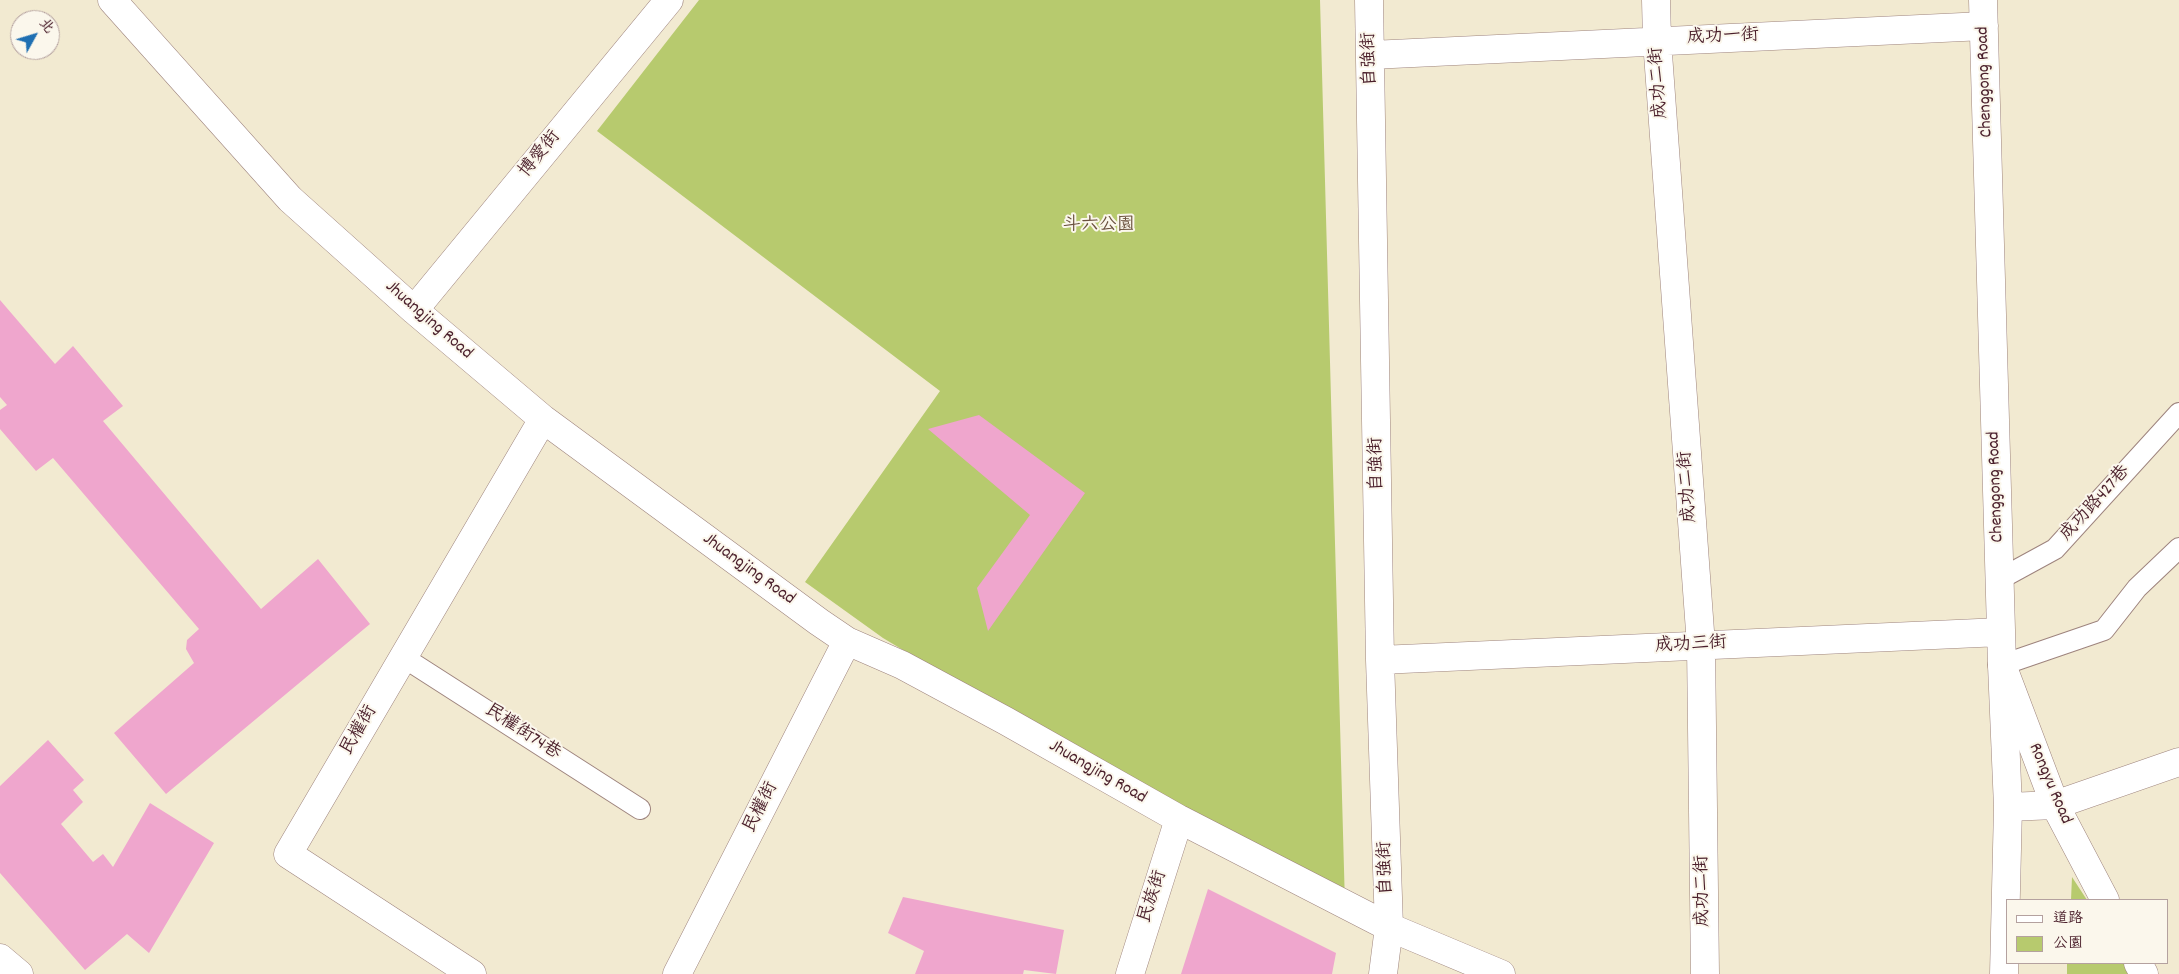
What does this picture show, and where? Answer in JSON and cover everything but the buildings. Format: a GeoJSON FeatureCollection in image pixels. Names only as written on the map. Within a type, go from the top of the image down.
{"type":"FeatureCollection","features":[{"type":"Feature","properties":{"kind":"street","name":"Jhuangjing Road"},"geometry":{"type":"LineString","coordinates":[[112,0],[290,199],[414,310],[543,419],[847,641],[902,665],[1006,721],[1179,819],[1389,927],[1501,974]]}},
{"type":"Feature","properties":{"kind":"street","name":"博愛街"},"geometry":{"type":"LineString","coordinates":[[414,310],[669,0]]}},
{"type":"Feature","properties":{"kind":"street","name":"自強街"},"geometry":{"type":"LineString","coordinates":[[1369,0],[1380,660],[1389,927]]}},
{"type":"Feature","properties":{"kind":"street","name":"成功二街"},"geometry":{"type":"LineString","coordinates":[[1656,0],[1657,40],[1701,646],[1706,974]]}},
{"type":"Feature","properties":{"kind":"street","name":"成功一街"},"geometry":{"type":"LineString","coordinates":[[1371,55],[1657,40],[1983,13]]}},
{"type":"Feature","properties":{"kind":"street","name":"Chenggong Road"},"geometry":{"type":"LineString","coordinates":[[1983,13],[2002,665],[2008,807],[2004,974]]}},
{"type":"Feature","properties":{"kind":"street","name":"民權街"},"geometry":{"type":"LineString","coordinates":[[472,974],[288,854],[543,419]]}},
{"type":"Feature","properties":{"kind":"street","name":"成功三街"},"geometry":{"type":"LineString","coordinates":[[1380,660],[2001,632]]}},
{"type":"Feature","properties":{"kind":"street","name":"民權街"},"geometry":{"type":"LineString","coordinates":[[677,974],[847,641]]}},
{"type":"Feature","properties":{"kind":"street","name":"Rongyu Road"},"geometry":{"type":"LineString","coordinates":[[2002,665],[2055,804],[2104,899]]}},
{"type":"Feature","properties":{"kind":"street"},"geometry":{"type":"LineString","coordinates":[[2008,807],[2055,804],[2179,762]]}},
{"type":"Feature","properties":{"kind":"street","name":"民族街"},"geometry":{"type":"LineString","coordinates":[[1130,974],[1179,819]]}},
{"type":"Feature","properties":{"kind":"street"},"geometry":{"type":"LineString","coordinates":[[1383,974],[1389,927]]}},
{"type":"Feature","properties":{"kind":"street"},"geometry":{"type":"LineString","coordinates":[[0,958],[19,974]]}},
{"type":"Feature","properties":{"kind":"lane","name":"成功路427巷"},"geometry":{"type":"LineString","coordinates":[[2000,579],[2055,549],[2179,412]]}},
{"type":"Feature","properties":{"kind":"lane"},"geometry":{"type":"LineString","coordinates":[[2002,665],[2104,630],[2137,588],[2179,548]]}},
{"type":"Feature","properties":{"kind":"lane","name":"民權街74巷"},"geometry":{"type":"LineString","coordinates":[[403,657],[640,809]]}},
{"type":"Feature","properties":{"kind":"green space","name":"斗六公園"},"geometry":{"type":"Polygon","coordinates":[[[699,0],[1320,0],[1345,905],[1095,765],[883,638],[805,582],[940,391],[597,131],[699,0]]]}},
{"type":"Feature","properties":{"kind":"green space"},"geometry":{"type":"Polygon","coordinates":[[[2072,877],[2086,899],[2071,899],[2072,877]]]}},
{"type":"Feature","properties":{"kind":"green space"},"geometry":{"type":"Polygon","coordinates":[[[2067,964],[2127,964],[2133,974],[2067,974],[2067,964]]]}}]}
